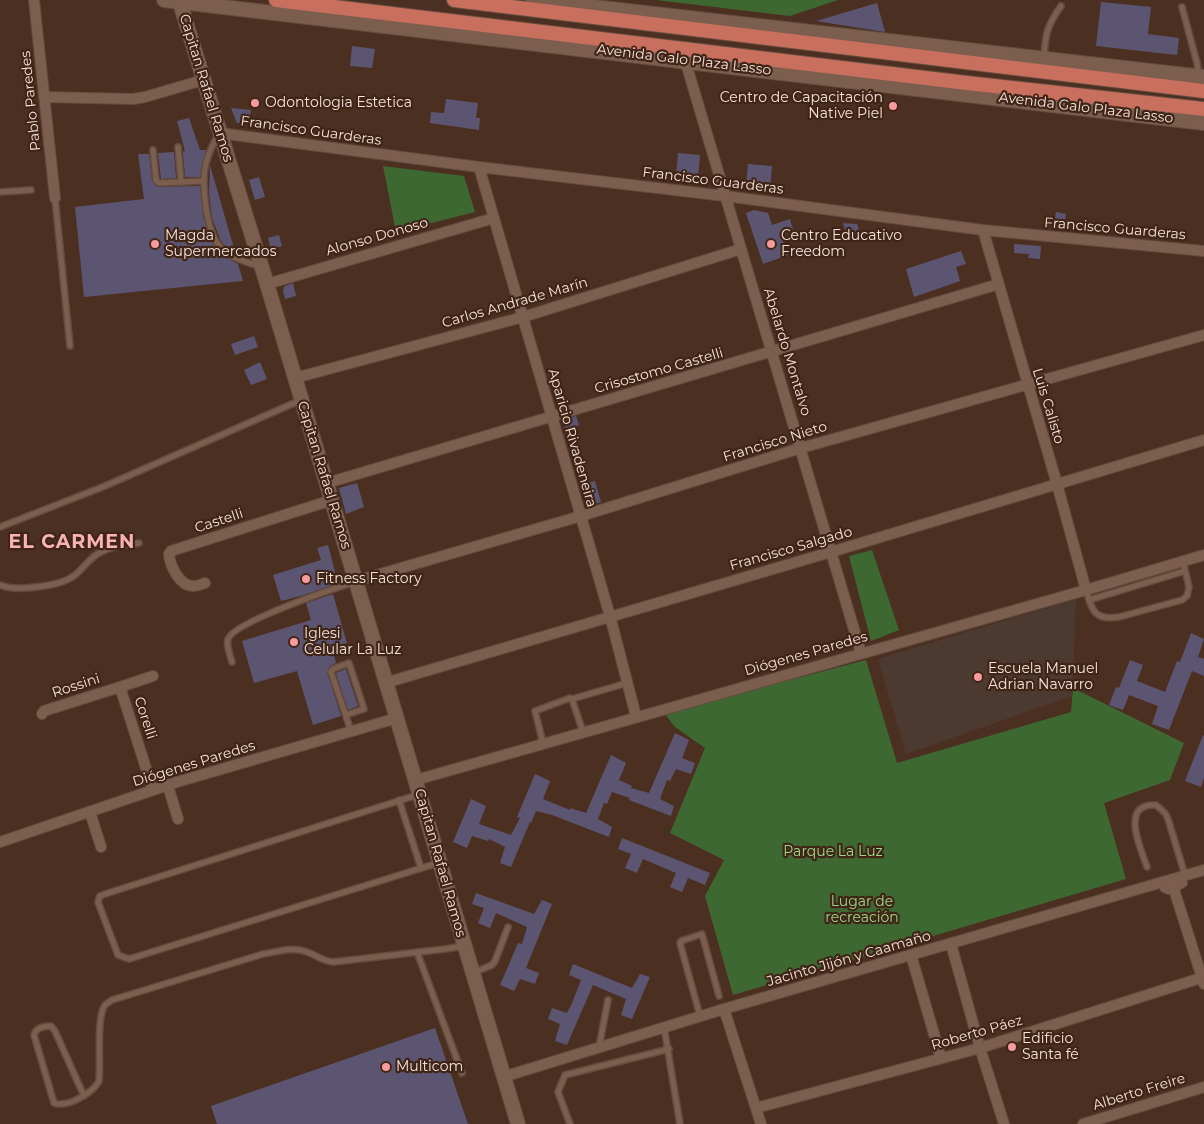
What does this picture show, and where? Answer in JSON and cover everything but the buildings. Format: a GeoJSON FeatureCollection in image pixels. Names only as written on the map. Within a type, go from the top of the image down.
{"type":"FeatureCollection","features":[{"type":"Feature","properties":{"kind":"main road","name":"Avenida Galo Plaza Lasso"},"geometry":{"type":"LineString","coordinates":[[164,0],[685,60],[1204,123]]}},
{"type":"Feature","properties":{"kind":"main road","name":"Avenida Galo Plaza Lasso"},"geometry":{"type":"LineString","coordinates":[[276,0],[957,82],[1204,109]]}},
{"type":"Feature","properties":{"kind":"main road"},"geometry":{"type":"LineString","coordinates":[[454,0],[1204,91]]}},
{"type":"Feature","properties":{"kind":"main road"},"geometry":{"type":"LineString","coordinates":[[533,0],[1201,77]]}},
{"type":"Feature","properties":{"kind":"main road","name":"Capitan Rafael Ramos"},"geometry":{"type":"LineString","coordinates":[[179,1],[262,267],[518,1124]]}},
{"type":"Feature","properties":{"kind":"street","name":"Pablo Paredes"},"geometry":{"type":"LineString","coordinates":[[34,0],[55,198]]}},
{"type":"Feature","properties":{"kind":"street","name":"Abelardo Montalvo"},"geometry":{"type":"LineString","coordinates":[[685,60],[861,653]]}},
{"type":"Feature","properties":{"kind":"street"},"geometry":{"type":"LineString","coordinates":[[44,96],[132,99],[203,80]]}},
{"type":"Feature","properties":{"kind":"street","name":"Francisco Guarderas"},"geometry":{"type":"LineString","coordinates":[[219,133],[983,230],[1204,251]]}},
{"type":"Feature","properties":{"kind":"street","name":"Aparicio Rivadeneira"},"geometry":{"type":"LineString","coordinates":[[479,167],[610,616],[636,716]]}},
{"type":"Feature","properties":{"kind":"street","name":"Alonso Donoso"},"geometry":{"type":"LineString","coordinates":[[267,284],[494,218]]}},
{"type":"Feature","properties":{"kind":"street","name":"Luis Calisto"},"geometry":{"type":"LineString","coordinates":[[983,230],[1057,484],[1087,595]]}},
{"type":"Feature","properties":{"kind":"street","name":"Carlos Andrade Marín"},"geometry":{"type":"LineString","coordinates":[[295,378],[523,317],[741,249]]}},
{"type":"Feature","properties":{"kind":"street","name":"Crisostomo Castelli"},"geometry":{"type":"LineString","coordinates":[[326,483],[999,284]]}},
{"type":"Feature","properties":{"kind":"street","name":"Francisco Nieto"},"geometry":{"type":"LineString","coordinates":[[356,581],[581,516],[801,448],[1204,335]]}},
{"type":"Feature","properties":{"kind":"street","name":"Francisco Salgado"},"geometry":{"type":"LineString","coordinates":[[385,682],[831,552],[1204,440]]}},
{"type":"Feature","properties":{"kind":"street","name":"Castelli"},"geometry":{"type":"LineString","coordinates":[[205,583],[192,586],[182,582],[169,560],[171,551],[332,500]]}},
{"type":"Feature","properties":{"kind":"street","name":"Diógenes Paredes"},"geometry":{"type":"LineString","coordinates":[[416,780],[861,653],[1087,595],[1184,566],[1204,554]]}},
{"type":"Feature","properties":{"kind":"street","name":"Corelli"},"geometry":{"type":"LineString","coordinates":[[152,676],[120,687],[153,790]]}},
{"type":"Feature","properties":{"kind":"street","name":"Rossini"},"geometry":{"type":"LineString","coordinates":[[42,714],[44,711],[120,687]]}},
{"type":"Feature","properties":{"kind":"street","name":"Diógenes Paredes"},"geometry":{"type":"LineString","coordinates":[[0,842],[153,790],[397,718]]}},
{"type":"Feature","properties":{"kind":"street"},"geometry":{"type":"LineString","coordinates":[[168,786],[178,819]]}},
{"type":"Feature","properties":{"kind":"street"},"geometry":{"type":"LineString","coordinates":[[90,812],[102,847]]}},
{"type":"Feature","properties":{"kind":"street","name":"Jacinto Jijón y Caamaño"},"geometry":{"type":"LineString","coordinates":[[503,1077],[700,1016],[911,955],[1175,884],[1204,870]]}},
{"type":"Feature","properties":{"kind":"street"},"geometry":{"type":"LineString","coordinates":[[1175,884],[1203,980]]}},
{"type":"Feature","properties":{"kind":"street"},"geometry":{"type":"LineString","coordinates":[[951,944],[980,1048],[1004,1124]]}},
{"type":"Feature","properties":{"kind":"street"},"geometry":{"type":"LineString","coordinates":[[911,955],[941,1058]]}},
{"type":"Feature","properties":{"kind":"street","name":"Roberto Páez"},"geometry":{"type":"LineString","coordinates":[[756,1108],[980,1048],[1203,980]]}},
{"type":"Feature","properties":{"kind":"street"},"geometry":{"type":"LineString","coordinates":[[724,1009],[761,1124]]}},
{"type":"Feature","properties":{"kind":"street","name":"Alberto Freire"},"geometry":{"type":"LineString","coordinates":[[1082,1124],[1204,1087]]}},
{"type":"Feature","properties":{"kind":"street"},"geometry":{"type":"LineString","coordinates":[[1121,1113],[1124,1124]]}},
{"type":"Feature","properties":{"kind":"lane"},"geometry":{"type":"LineString","coordinates":[[1044,59],[1045,42],[1050,22],[1062,6]]}},
{"type":"Feature","properties":{"kind":"lane"},"geometry":{"type":"LineString","coordinates":[[1182,7],[1201,77]]}},
{"type":"Feature","properties":{"kind":"lane"},"geometry":{"type":"LineString","coordinates":[[219,133],[207,160],[204,181],[210,220],[217,244],[223,250],[241,260],[262,267]]}},
{"type":"Feature","properties":{"kind":"lane"},"geometry":{"type":"LineString","coordinates":[[178,147],[181,181]]}},
{"type":"Feature","properties":{"kind":"lane"},"geometry":{"type":"LineString","coordinates":[[153,150],[157,182],[204,181]]}},
{"type":"Feature","properties":{"kind":"lane"},"geometry":{"type":"LineString","coordinates":[[0,192],[31,190]]}},
{"type":"Feature","properties":{"kind":"lane"},"geometry":{"type":"LineString","coordinates":[[55,198],[70,346]]}},
{"type":"Feature","properties":{"kind":"lane"},"geometry":{"type":"LineString","coordinates":[[0,527],[104,486],[302,400]]}},
{"type":"Feature","properties":{"kind":"lane"},"geometry":{"type":"LineString","coordinates":[[0,585],[9,588],[30,588],[67,580],[102,551],[139,543]]}},
{"type":"Feature","properties":{"kind":"lane"},"geometry":{"type":"LineString","coordinates":[[1087,595],[1094,612],[1098,615],[1113,618],[1182,600],[1188,593],[1184,566]]}},
{"type":"Feature","properties":{"kind":"lane"},"geometry":{"type":"LineString","coordinates":[[232,662],[228,651],[228,638],[238,630],[249,623],[295,603],[356,581]]}},
{"type":"Feature","properties":{"kind":"lane"},"geometry":{"type":"LineString","coordinates":[[346,715],[364,709],[349,664],[333,669],[331,672],[351,731]]}},
{"type":"Feature","properties":{"kind":"lane"},"geometry":{"type":"LineString","coordinates":[[543,743],[535,711],[627,683]]}},
{"type":"Feature","properties":{"kind":"lane"},"geometry":{"type":"LineString","coordinates":[[572,699],[583,732]]}},
{"type":"Feature","properties":{"kind":"lane"},"geometry":{"type":"LineString","coordinates":[[420,794],[105,894],[100,896],[98,902],[118,955],[129,959],[440,862]]}},
{"type":"Feature","properties":{"kind":"lane"},"geometry":{"type":"LineString","coordinates":[[399,800],[421,868]]}},
{"type":"Feature","properties":{"kind":"lane"},"geometry":{"type":"LineString","coordinates":[[1147,867],[1134,827],[1135,818],[1138,811],[1156,805],[1165,813],[1168,819],[1175,884]]}},
{"type":"Feature","properties":{"kind":"lane"},"geometry":{"type":"LineString","coordinates":[[472,974],[495,961],[508,926]]}},
{"type":"Feature","properties":{"kind":"lane"},"geometry":{"type":"LineString","coordinates":[[700,1016],[681,941],[702,934],[719,996]]}},
{"type":"Feature","properties":{"kind":"lane"},"geometry":{"type":"LineString","coordinates":[[84,1096],[55,1031],[51,1026],[39,1028],[35,1031],[34,1036],[54,1103],[61,1105],[84,1096],[96,1087],[99,1081],[102,1013],[105,1005],[112,1000],[263,954],[292,949],[305,951],[324,962],[332,962],[464,946]]}},
{"type":"Feature","properties":{"kind":"lane"},"geometry":{"type":"LineString","coordinates":[[417,952],[462,1073]]}},
{"type":"Feature","properties":{"kind":"lane"},"geometry":{"type":"LineString","coordinates":[[599,1047],[608,1000]]}},
{"type":"Feature","properties":{"kind":"lane"},"geometry":{"type":"LineString","coordinates":[[664,1027],[680,1124]]}},
{"type":"Feature","properties":{"kind":"lane"},"geometry":{"type":"LineString","coordinates":[[570,1124],[558,1092],[565,1075],[669,1049]]}},
{"type":"Feature","properties":{"kind":"shaded area","name":"Escuela Manuel Adrian Navarro"},"geometry":{"type":"Polygon","coordinates":[[[1076,599],[1072,696],[906,754],[878,659],[1076,599]]]}},
{"type":"Feature","properties":{"kind":"green space"},"geometry":{"type":"Polygon","coordinates":[[[656,0],[838,0],[790,16],[656,0]]]}},
{"type":"Feature","properties":{"kind":"green space"},"geometry":{"type":"Polygon","coordinates":[[[383,166],[464,176],[475,212],[396,232],[383,166]]]}},
{"type":"Feature","properties":{"kind":"green space"},"geometry":{"type":"Polygon","coordinates":[[[872,550],[899,630],[871,641],[849,556],[872,550]]]}},
{"type":"Feature","properties":{"kind":"green space","name":"Parque La Luz"},"geometry":{"type":"Polygon","coordinates":[[[866,660],[897,763],[1071,712],[1073,688],[1184,743],[1170,780],[1104,803],[1126,879],[733,995],[705,896],[724,860],[670,833],[705,748],[675,727],[664,713],[866,660]]]}},
{"type":"Feature","properties":{"kind":"place","name":"Odontologia Estetica"},"geometry":{"type":"Point","coordinates":[255,103]}},
{"type":"Feature","properties":{"kind":"place","name":"Centro de Capacitación Native Piel"},"geometry":{"type":"Point","coordinates":[893,106]}},
{"type":"Feature","properties":{"kind":"place","name":"Magda Supermercados"},"geometry":{"type":"Point","coordinates":[155,244]}},
{"type":"Feature","properties":{"kind":"place","name":"Centro Educativo Freedom"},"geometry":{"type":"Point","coordinates":[771,244]}},
{"type":"Feature","properties":{"kind":"place","name":"Fitness Factory"},"geometry":{"type":"Point","coordinates":[306,579]}},
{"type":"Feature","properties":{"kind":"place","name":"Iglesi Celular La Luz"},"geometry":{"type":"Point","coordinates":[294,642]}},
{"type":"Feature","properties":{"kind":"place","name":"Escuela Manuel Adrian Navarro"},"geometry":{"type":"Point","coordinates":[978,677]}},
{"type":"Feature","properties":{"kind":"place","name":"Edificio Santa fé"},"geometry":{"type":"Point","coordinates":[1012,1047]}},
{"type":"Feature","properties":{"kind":"place","name":"Multicom"},"geometry":{"type":"Point","coordinates":[386,1067]}},
{"type":"Feature","properties":{"kind":"district","name":"EL CARMEN"},"geometry":{"type":"Point","coordinates":[72,542]}},
{"type":"Feature","properties":{"kind":"park label","name":"Lugar de recreación"},"geometry":{"type":"Point","coordinates":[862,910]}}]}
